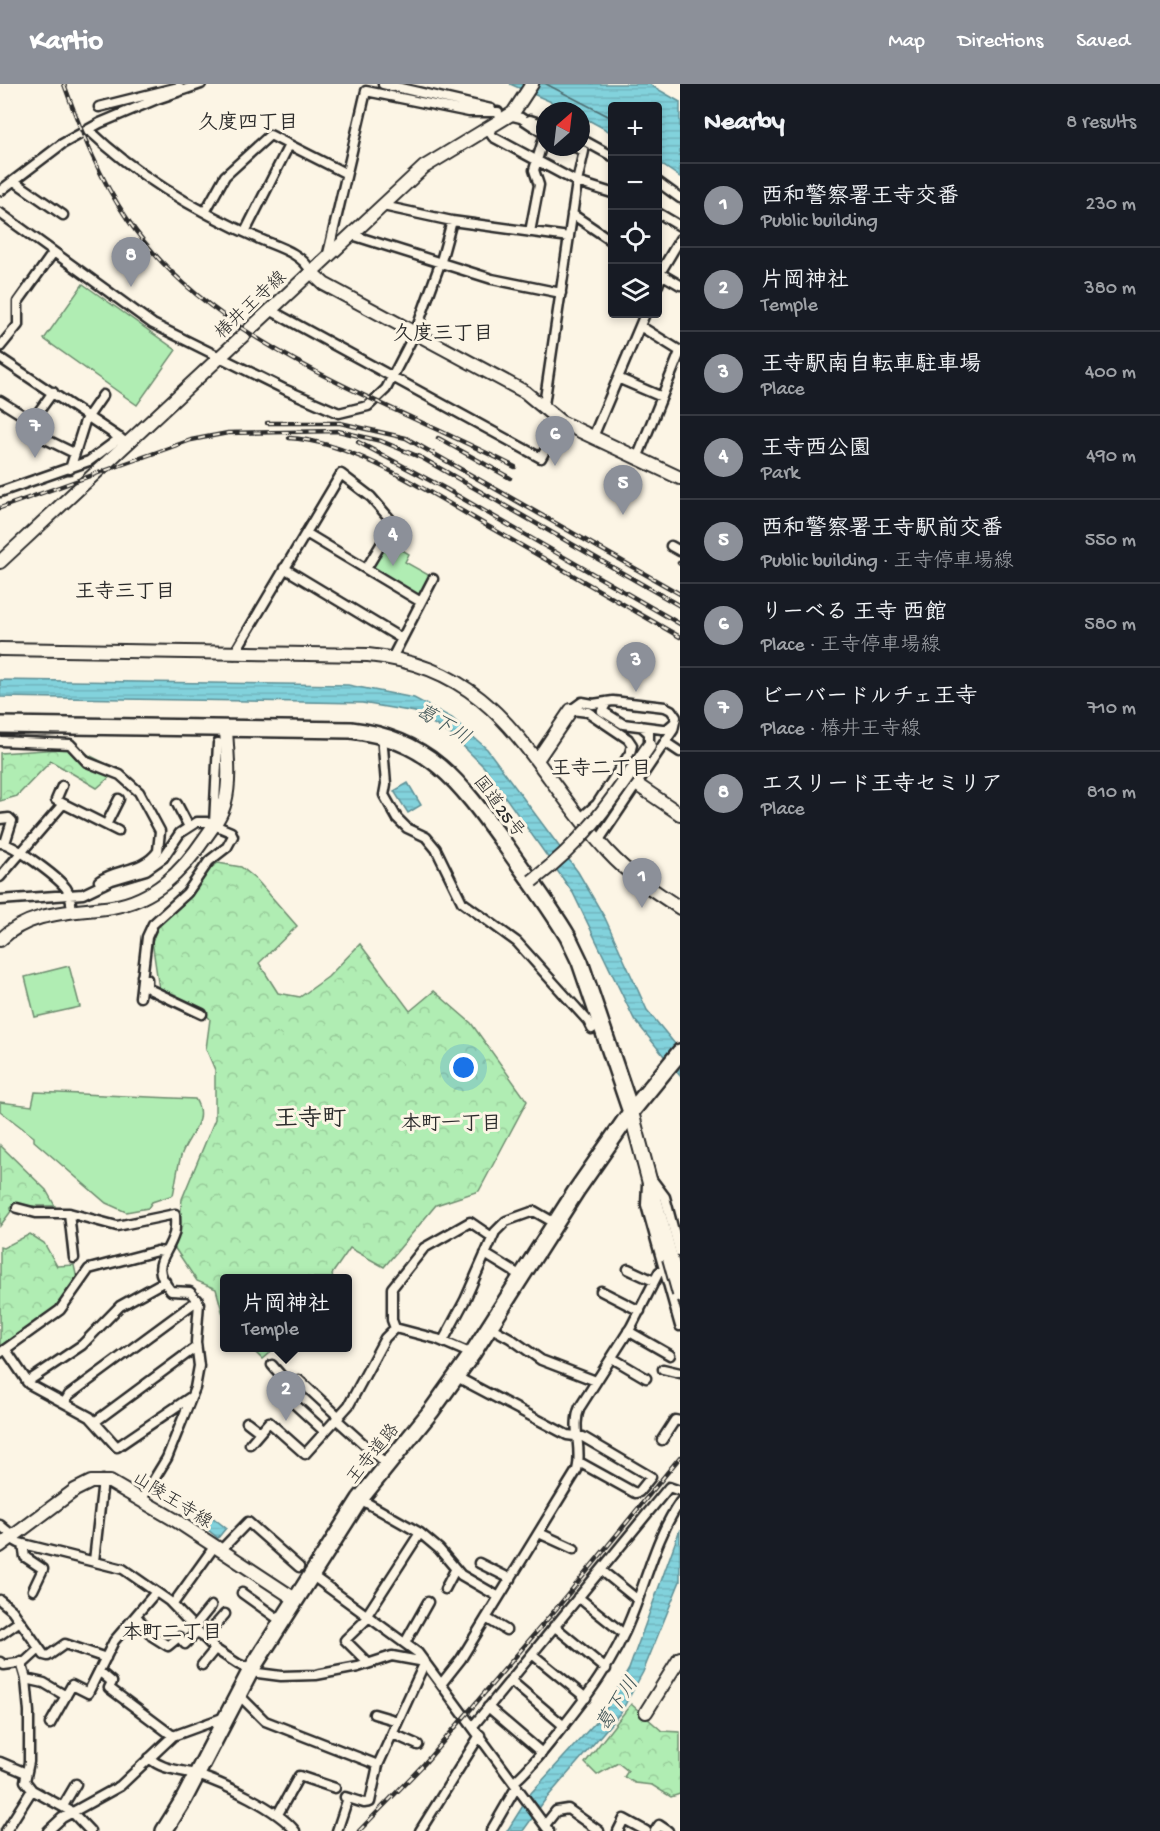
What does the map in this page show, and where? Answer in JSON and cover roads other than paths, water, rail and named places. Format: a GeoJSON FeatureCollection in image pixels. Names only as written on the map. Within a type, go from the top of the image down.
{"type":"FeatureCollection","features":[{"type":"Feature","properties":{"kind":"highway","name":"国道25号"},"geometry":{"type":"LineString","coordinates":[[0,724],[226,729],[331,728],[382,735],[423,753],[447,771],[474,801],[532,881],[568,937],[595,1002],[631,1112]]}},
{"type":"Feature","properties":{"kind":"highway"},"geometry":{"type":"LineString","coordinates":[[631,1112],[680,1052]]}},
{"type":"Feature","properties":{"kind":"highway","name":"王寺道路"},"geometry":{"type":"LineString","coordinates":[[164,1831],[250,1670],[295,1599],[304,1570],[386,1464],[432,1410],[472,1354],[555,1223],[631,1112]]}},
{"type":"Feature","properties":{"kind":"main road"},"geometry":{"type":"LineString","coordinates":[[631,1112],[680,1294]]}},
{"type":"Feature","properties":{"kind":"street"},"geometry":{"type":"LineString","coordinates":[[383,84],[536,122]]}},
{"type":"Feature","properties":{"kind":"street","name":"椿井王寺線"},"geometry":{"type":"LineString","coordinates":[[0,562],[124,440],[219,357],[424,167],[510,114],[532,84]]}},
{"type":"Feature","properties":{"kind":"street"},"geometry":{"type":"LineString","coordinates":[[99,107],[166,88],[198,85]]}},
{"type":"Feature","properties":{"kind":"street"},"geometry":{"type":"LineString","coordinates":[[0,191],[62,144],[90,131],[100,123],[198,85]]}},
{"type":"Feature","properties":{"kind":"street"},"geometry":{"type":"LineString","coordinates":[[327,258],[345,173],[366,91],[469,112],[510,114],[536,129]]}},
{"type":"Feature","properties":{"kind":"street"},"geometry":{"type":"LineString","coordinates":[[487,128],[493,137],[577,182],[608,192]]}},
{"type":"Feature","properties":{"kind":"street"},"geometry":{"type":"LineString","coordinates":[[90,131],[107,147],[164,189],[205,212],[296,255],[324,284],[525,392],[544,405],[561,422],[638,456],[680,478]]}},
{"type":"Feature","properties":{"kind":"street"},"geometry":{"type":"LineString","coordinates":[[205,212],[225,176],[270,135],[345,173]]}},
{"type":"Feature","properties":{"kind":"street"},"geometry":{"type":"LineString","coordinates":[[590,144],[608,154]]}},
{"type":"Feature","properties":{"kind":"street"},"geometry":{"type":"LineString","coordinates":[[245,232],[289,145]]}},
{"type":"Feature","properties":{"kind":"street"},"geometry":{"type":"LineString","coordinates":[[530,232],[539,185],[534,170],[537,156]]}},
{"type":"Feature","properties":{"kind":"street"},"geometry":{"type":"LineString","coordinates":[[544,405],[568,237],[583,156]]}},
{"type":"Feature","properties":{"kind":"street"},"geometry":{"type":"LineString","coordinates":[[14,181],[63,215]]}},
{"type":"Feature","properties":{"kind":"street"},"geometry":{"type":"LineString","coordinates":[[662,185],[680,198]]}},
{"type":"Feature","properties":{"kind":"street"},"geometry":{"type":"LineString","coordinates":[[383,206],[452,221],[568,237]]}},
{"type":"Feature","properties":{"kind":"street"},"geometry":{"type":"LineString","coordinates":[[0,213],[153,324],[334,412],[352,412],[368,406],[386,389],[415,333],[441,261],[452,221]]}},
{"type":"Feature","properties":{"kind":"street"},"geometry":{"type":"LineString","coordinates":[[572,214],[608,238]]}},
{"type":"Feature","properties":{"kind":"street"},"geometry":{"type":"LineString","coordinates":[[662,216],[680,226]]}},
{"type":"Feature","properties":{"kind":"street"},"geometry":{"type":"LineString","coordinates":[[352,235],[441,261],[492,279],[561,293]]}},
{"type":"Feature","properties":{"kind":"street"},"geometry":{"type":"LineString","coordinates":[[662,270],[680,239]]}},
{"type":"Feature","properties":{"kind":"street"},"geometry":{"type":"LineString","coordinates":[[0,347],[18,325],[18,302],[53,253]]}},
{"type":"Feature","properties":{"kind":"street"},"geometry":{"type":"LineString","coordinates":[[662,274],[680,285]]}},
{"type":"Feature","properties":{"kind":"street"},"geometry":{"type":"LineString","coordinates":[[270,310],[541,458],[561,422]]}},
{"type":"Feature","properties":{"kind":"street"},"geometry":{"type":"LineString","coordinates":[[593,438],[620,379],[643,318]]}},
{"type":"Feature","properties":{"kind":"street"},"geometry":{"type":"LineString","coordinates":[[638,456],[680,352],[640,326]]}},
{"type":"Feature","properties":{"kind":"street"},"geometry":{"type":"LineString","coordinates":[[0,358],[124,440],[89,461],[70,469],[0,492]]}},
{"type":"Feature","properties":{"kind":"street"},"geometry":{"type":"LineString","coordinates":[[620,379],[662,396]]}},
{"type":"Feature","properties":{"kind":"street"},"geometry":{"type":"LineString","coordinates":[[53,392],[32,421],[30,429],[33,433],[74,453]]}},
{"type":"Feature","properties":{"kind":"street"},"geometry":{"type":"LineString","coordinates":[[70,469],[88,416],[102,395]]}},
{"type":"Feature","properties":{"kind":"street"},"geometry":{"type":"LineString","coordinates":[[0,401],[32,421]]}},
{"type":"Feature","properties":{"kind":"street"},"geometry":{"type":"LineString","coordinates":[[234,654],[341,474],[371,497],[390,519],[383,541],[366,569]]}},
{"type":"Feature","properties":{"kind":"street"},"geometry":{"type":"LineString","coordinates":[[306,533],[421,602]]}},
{"type":"Feature","properties":{"kind":"street"},"geometry":{"type":"LineString","coordinates":[[671,546],[680,551]]}},
{"type":"Feature","properties":{"kind":"street"},"geometry":{"type":"LineString","coordinates":[[284,568],[402,639]]}},
{"type":"Feature","properties":{"kind":"street"},"geometry":{"type":"LineString","coordinates":[[392,658],[433,579]]}},
{"type":"Feature","properties":{"kind":"street"},"geometry":{"type":"LineString","coordinates":[[0,649],[368,655],[392,658],[427,668],[472,691],[499,714],[599,840],[632,875],[680,908]]}},
{"type":"Feature","properties":{"kind":"street"},"geometry":{"type":"LineString","coordinates":[[537,760],[578,703],[665,707],[675,713],[678,720]]}},
{"type":"Feature","properties":{"kind":"street"},"geometry":{"type":"LineString","coordinates":[[598,718],[594,711],[603,703]]}},
{"type":"Feature","properties":{"kind":"street"},"geometry":{"type":"LineString","coordinates":[[603,703],[604,714],[623,724],[667,729]]}},
{"type":"Feature","properties":{"kind":"street"},"geometry":{"type":"LineString","coordinates":[[571,710],[584,710],[598,718],[628,739],[632,749],[597,804],[582,817]]}},
{"type":"Feature","properties":{"kind":"street"},"geometry":{"type":"LineString","coordinates":[[532,881],[569,852],[594,825],[649,746],[678,720]]}},
{"type":"Feature","properties":{"kind":"street"},"geometry":{"type":"LineString","coordinates":[[599,840],[678,720]]}},
{"type":"Feature","properties":{"kind":"street"},"geometry":{"type":"LineString","coordinates":[[616,730],[638,725],[649,732],[649,746]]}},
{"type":"Feature","properties":{"kind":"street"},"geometry":{"type":"LineString","coordinates":[[0,940],[29,920],[72,911],[115,906],[151,893],[183,868],[214,825],[227,793],[226,729]]}},
{"type":"Feature","properties":{"kind":"street"},"geometry":{"type":"LineString","coordinates":[[382,735],[386,784],[384,795],[390,809],[401,824],[426,837],[436,849],[462,902],[510,935],[575,1006],[592,1029]]}},
{"type":"Feature","properties":{"kind":"street"},"geometry":{"type":"LineString","coordinates":[[0,741],[70,744],[87,762],[126,779],[139,792],[160,831],[160,846],[147,862],[131,870],[110,874],[69,895]]}},
{"type":"Feature","properties":{"kind":"street"},"geometry":{"type":"LineString","coordinates":[[665,742],[680,752]]}},
{"type":"Feature","properties":{"kind":"street"},"geometry":{"type":"LineString","coordinates":[[214,825],[218,743]]}},
{"type":"Feature","properties":{"kind":"street"},"geometry":{"type":"LineString","coordinates":[[636,784],[680,814]]}},
{"type":"Feature","properties":{"kind":"street"},"geometry":{"type":"LineString","coordinates":[[62,786],[56,800],[118,831]]}},
{"type":"Feature","properties":{"kind":"street"},"geometry":{"type":"LineString","coordinates":[[106,825],[119,799]]}},
{"type":"Feature","properties":{"kind":"street"},"geometry":{"type":"LineString","coordinates":[[0,877],[63,804]]}},
{"type":"Feature","properties":{"kind":"street"},"geometry":{"type":"LineString","coordinates":[[177,804],[189,827]]}},
{"type":"Feature","properties":{"kind":"street"},"geometry":{"type":"LineString","coordinates":[[0,819],[9,818],[12,821],[2,843],[22,854],[63,886],[69,895],[72,911]]}},
{"type":"Feature","properties":{"kind":"street"},"geometry":{"type":"LineString","coordinates":[[0,900],[83,894],[112,880],[146,870],[162,858],[177,836],[197,822],[207,822],[231,832],[233,836],[230,844],[209,861],[187,894],[153,924],[147,937],[140,997]]}},
{"type":"Feature","properties":{"kind":"street"},"geometry":{"type":"LineString","coordinates":[[142,976],[147,979],[147,987],[151,990],[202,1014]]}},
{"type":"Feature","properties":{"kind":"street"},"geometry":{"type":"LineString","coordinates":[[575,1006],[595,1002]]}},
{"type":"Feature","properties":{"kind":"street"},"geometry":{"type":"LineString","coordinates":[[647,1173],[664,1197],[678,1234],[673,1262],[680,1326]]}},
{"type":"Feature","properties":{"kind":"street"},"geometry":{"type":"LineString","coordinates":[[17,1208],[36,1213],[69,1213],[117,1226],[175,1214],[174,1236],[159,1267],[174,1293],[190,1292],[198,1300],[200,1306],[196,1347],[199,1373],[167,1458],[142,1499]]}},
{"type":"Feature","properties":{"kind":"street"},"geometry":{"type":"LineString","coordinates":[[443,1341],[465,1300],[492,1237],[506,1221],[534,1211],[555,1223]]}},
{"type":"Feature","properties":{"kind":"street"},"geometry":{"type":"LineString","coordinates":[[69,1213],[74,1258]]}},
{"type":"Feature","properties":{"kind":"street"},"geometry":{"type":"LineString","coordinates":[[395,1328],[392,1320],[392,1288],[424,1248],[470,1222],[492,1237]]}},
{"type":"Feature","properties":{"kind":"street"},"geometry":{"type":"LineString","coordinates":[[165,1252],[157,1251],[89,1269],[60,1310],[3,1351],[27,1382],[96,1421],[117,1447],[192,1395]]}},
{"type":"Feature","properties":{"kind":"street"},"geometry":{"type":"LineString","coordinates":[[485,1254],[521,1276]]}},
{"type":"Feature","properties":{"kind":"street"},"geometry":{"type":"LineString","coordinates":[[442,1683],[456,1668],[572,1480],[579,1462],[577,1413],[640,1311],[659,1272],[673,1262]]}},
{"type":"Feature","properties":{"kind":"street"},"geometry":{"type":"LineString","coordinates":[[628,1269],[654,1281]]}},
{"type":"Feature","properties":{"kind":"street"},"geometry":{"type":"LineString","coordinates":[[27,1382],[82,1345],[120,1306],[165,1281]]}},
{"type":"Feature","properties":{"kind":"street"},"geometry":{"type":"LineString","coordinates":[[601,1290],[640,1311]]}},
{"type":"Feature","properties":{"kind":"street"},"geometry":{"type":"LineString","coordinates":[[64,1402],[69,1395],[198,1300]]}},
{"type":"Feature","properties":{"kind":"street"},"geometry":{"type":"LineString","coordinates":[[488,1326],[541,1360],[596,1382]]}},
{"type":"Feature","properties":{"kind":"street"},"geometry":{"type":"LineString","coordinates":[[395,1328],[443,1341],[472,1354]]}},
{"type":"Feature","properties":{"kind":"street"},"geometry":{"type":"LineString","coordinates":[[250,1444],[269,1422],[305,1454],[338,1418],[355,1395],[387,1335],[395,1328]]}},
{"type":"Feature","properties":{"kind":"street"},"geometry":{"type":"LineString","coordinates":[[628,1331],[670,1355]]}},
{"type":"Feature","properties":{"kind":"street"},"geometry":{"type":"LineString","coordinates":[[96,1421],[196,1347]]}},
{"type":"Feature","properties":{"kind":"street"},"geometry":{"type":"LineString","coordinates":[[612,1358],[646,1378]]}},
{"type":"Feature","properties":{"kind":"street"},"geometry":{"type":"LineString","coordinates":[[272,1365],[285,1380],[277,1388],[325,1432]]}},
{"type":"Feature","properties":{"kind":"street"},"geometry":{"type":"LineString","coordinates":[[663,1369],[680,1373]]}},
{"type":"Feature","properties":{"kind":"street"},"geometry":{"type":"LineString","coordinates":[[455,1376],[567,1435],[578,1437],[651,1477],[639,1492],[635,1493],[579,1462]]}},
{"type":"Feature","properties":{"kind":"street"},"geometry":{"type":"LineString","coordinates":[[299,1380],[386,1464]]}},
{"type":"Feature","properties":{"kind":"street"},"geometry":{"type":"LineString","coordinates":[[662,1440],[675,1420],[680,1421]]}},
{"type":"Feature","properties":{"kind":"street"},"geometry":{"type":"LineString","coordinates":[[247,1422],[260,1432]]}},
{"type":"Feature","properties":{"kind":"street"},"geometry":{"type":"LineString","coordinates":[[94,1561],[103,1480]]}},
{"type":"Feature","properties":{"kind":"street","name":"山陵王寺線"},"geometry":{"type":"LineString","coordinates":[[12,1541],[75,1490],[91,1482],[103,1480],[116,1484],[142,1499],[295,1599]]}},
{"type":"Feature","properties":{"kind":"street"},"geometry":{"type":"LineString","coordinates":[[473,1726],[669,1487],[680,1491]]}},
{"type":"Feature","properties":{"kind":"street"},"geometry":{"type":"LineString","coordinates":[[360,1499],[420,1533],[440,1549],[455,1570],[472,1583],[499,1597]]}},
{"type":"Feature","properties":{"kind":"street"},"geometry":{"type":"LineString","coordinates":[[491,1831],[515,1784],[564,1726],[606,1669],[624,1634],[665,1530],[680,1502]]}},
{"type":"Feature","properties":{"kind":"street"},"geometry":{"type":"LineString","coordinates":[[173,1604],[217,1549],[248,1522],[304,1570],[405,1643],[425,1662],[547,1828],[556,1811],[568,1809],[599,1831]]}},
{"type":"Feature","properties":{"kind":"street"},"geometry":{"type":"LineString","coordinates":[[0,1525],[25,1557],[43,1569],[33,1590]]}},
{"type":"Feature","properties":{"kind":"street"},"geometry":{"type":"LineString","coordinates":[[368,1664],[345,1640],[368,1616],[420,1533]]}},
{"type":"Feature","properties":{"kind":"street"},"geometry":{"type":"LineString","coordinates":[[539,1533],[574,1549]]}},
{"type":"Feature","properties":{"kind":"street"},"geometry":{"type":"LineString","coordinates":[[12,1541],[123,1569],[173,1604],[214,1649],[250,1670],[281,1676],[316,1676],[392,1656],[425,1662]]}},
{"type":"Feature","properties":{"kind":"street"},"geometry":{"type":"LineString","coordinates":[[479,1563],[511,1579]]}},
{"type":"Feature","properties":{"kind":"street"},"geometry":{"type":"LineString","coordinates":[[445,1589],[455,1570]]}},
{"type":"Feature","properties":{"kind":"street"},"geometry":{"type":"LineString","coordinates":[[601,1570],[638,1600]]}},
{"type":"Feature","properties":{"kind":"street"},"geometry":{"type":"LineString","coordinates":[[50,1724],[72,1685],[88,1693],[114,1641],[137,1617],[156,1592]]}},
{"type":"Feature","properties":{"kind":"street"},"geometry":{"type":"LineString","coordinates":[[242,1593],[281,1621]]}},
{"type":"Feature","properties":{"kind":"street"},"geometry":{"type":"LineString","coordinates":[[578,1598],[624,1634]]}},
{"type":"Feature","properties":{"kind":"street"},"geometry":{"type":"LineString","coordinates":[[0,1600],[20,1621],[38,1650],[48,1656],[65,1644],[106,1658]]}},
{"type":"Feature","properties":{"kind":"street"},"geometry":{"type":"LineString","coordinates":[[405,1643],[428,1602]]}},
{"type":"Feature","properties":{"kind":"street"},"geometry":{"type":"LineString","coordinates":[[198,1632],[212,1606]]}},
{"type":"Feature","properties":{"kind":"street"},"geometry":{"type":"LineString","coordinates":[[137,1617],[152,1635],[168,1646],[179,1637],[185,1644],[225,1614]]}},
{"type":"Feature","properties":{"kind":"street"},"geometry":{"type":"LineString","coordinates":[[486,1618],[506,1630]]}},
{"type":"Feature","properties":{"kind":"street"},"geometry":{"type":"LineString","coordinates":[[0,1635],[20,1621]]}},
{"type":"Feature","properties":{"kind":"street"},"geometry":{"type":"LineString","coordinates":[[554,1626],[606,1669]]}},
{"type":"Feature","properties":{"kind":"street"},"geometry":{"type":"LineString","coordinates":[[202,1665],[214,1649]]}},
{"type":"Feature","properties":{"kind":"street"},"geometry":{"type":"LineString","coordinates":[[0,1662],[4,1665],[25,1662],[38,1650]]}},
{"type":"Feature","properties":{"kind":"street"},"geometry":{"type":"LineString","coordinates":[[532,1654],[586,1698]]}},
{"type":"Feature","properties":{"kind":"street"},"geometry":{"type":"LineString","coordinates":[[646,1712],[680,1658]]}},
{"type":"Feature","properties":{"kind":"street"},"geometry":{"type":"LineString","coordinates":[[21,1662],[26,1679],[29,1762],[25,1781],[32,1790],[72,1812],[90,1831]]}},
{"type":"Feature","properties":{"kind":"street"},"geometry":{"type":"LineString","coordinates":[[337,1831],[347,1797],[364,1803],[370,1802],[378,1766],[425,1662]]}},
{"type":"Feature","properties":{"kind":"street"},"geometry":{"type":"LineString","coordinates":[[99,1671],[112,1682],[109,1688],[173,1736]]}},
{"type":"Feature","properties":{"kind":"street"},"geometry":{"type":"LineString","coordinates":[[26,1679],[44,1683],[66,1696]]}},
{"type":"Feature","properties":{"kind":"street"},"geometry":{"type":"LineString","coordinates":[[510,1680],[564,1726]]}},
{"type":"Feature","properties":{"kind":"street"},"geometry":{"type":"LineString","coordinates":[[238,1693],[265,1721],[378,1766]]}},
{"type":"Feature","properties":{"kind":"street"},"geometry":{"type":"LineString","coordinates":[[488,1707],[542,1753]]}},
{"type":"Feature","properties":{"kind":"street"},"geometry":{"type":"LineString","coordinates":[[374,1714],[398,1720]]}},
{"type":"Feature","properties":{"kind":"street"},"geometry":{"type":"LineString","coordinates":[[48,1831],[72,1812],[118,1788],[173,1736],[225,1717]]}},
{"type":"Feature","properties":{"kind":"street"},"geometry":{"type":"LineString","coordinates":[[393,1734],[418,1745]]}},
{"type":"Feature","properties":{"kind":"street"},"geometry":{"type":"LineString","coordinates":[[420,1831],[480,1735]]}},
{"type":"Feature","properties":{"kind":"street"},"geometry":{"type":"LineString","coordinates":[[149,1758],[164,1768],[196,1774],[278,1814],[292,1829]]}},
{"type":"Feature","properties":{"kind":"street"},"geometry":{"type":"LineString","coordinates":[[0,1762],[26,1773]]}},
{"type":"Feature","properties":{"kind":"street"},"geometry":{"type":"LineString","coordinates":[[278,1814],[299,1776],[335,1788]]}},
{"type":"Feature","properties":{"kind":"street"},"geometry":{"type":"LineString","coordinates":[[63,1806],[76,1784]]}},
{"type":"Feature","properties":{"kind":"street"},"geometry":{"type":"LineString","coordinates":[[6,1831],[32,1790]]}},
{"type":"Feature","properties":{"kind":"street"},"geometry":{"type":"LineString","coordinates":[[618,1831],[624,1819],[646,1831]]}},
{"type":"Feature","properties":{"kind":"street"},"geometry":{"type":"LineString","coordinates":[[655,1831],[659,1825],[668,1831]]}},
{"type":"Feature","properties":{"kind":"water"},"geometry":{"type":"Polygon","coordinates":[[[510,84],[649,84],[680,102],[680,177],[662,165],[662,102],[608,102],[608,131],[590,121],[590,102],[551,102],[510,84]]]}},
{"type":"Feature","properties":{"kind":"water","name":"葛下川"},"geometry":{"type":"Polygon","coordinates":[[[0,680],[348,685],[414,698],[452,718],[487,749],[578,872],[605,918],[647,1010],[680,1050],[680,1076],[634,1019],[573,893],[484,767],[453,736],[415,712],[362,703],[0,697],[0,680]]]}},
{"type":"Feature","properties":{"kind":"water"},"geometry":{"type":"Polygon","coordinates":[[[408,783],[421,805],[408,813],[394,791],[408,783]]]}},
{"type":"Feature","properties":{"kind":"water"},"geometry":{"type":"Polygon","coordinates":[[[206,1512],[226,1528],[218,1538],[198,1522],[206,1512]]]}},
{"type":"Feature","properties":{"kind":"water","name":"葛下川"},"geometry":{"type":"Polygon","coordinates":[[[680,1529],[680,1581],[643,1672],[621,1712],[545,1800],[523,1831],[507,1831],[531,1793],[603,1714],[629,1669],[680,1529]]]}},
{"type":"Feature","properties":{"kind":"railway"},"geometry":{"type":"LineString","coordinates":[[64,84],[99,171],[128,220],[164,264],[206,302],[254,336],[305,366],[515,467]]}},
{"type":"Feature","properties":{"kind":"railway"},"geometry":{"type":"LineString","coordinates":[[267,423],[340,423],[406,438],[680,594]]}},
{"type":"Feature","properties":{"kind":"railway"},"geometry":{"type":"LineString","coordinates":[[0,508],[191,440],[228,433],[338,431],[381,441],[422,458],[680,606]]}},
{"type":"Feature","properties":{"kind":"railway"},"geometry":{"type":"LineString","coordinates":[[289,438],[314,441],[340,449],[393,472],[680,637]]}},
{"type":"Feature","properties":{"kind":"railway"},"geometry":{"type":"LineString","coordinates":[[438,438],[510,478]]}},
{"type":"Feature","properties":{"kind":"railway"},"geometry":{"type":"LineString","coordinates":[[358,442],[446,489],[680,624]]}},
{"type":"Feature","properties":{"kind":"railway"},"geometry":{"type":"LineString","coordinates":[[359,1831],[424,1764],[561,1603],[680,1457]]}},
{"type":"Feature","properties":{"kind":"place","name":"エスリード王寺セミリア"},"geometry":{"type":"Point","coordinates":[131,287]}},
{"type":"Feature","properties":{"kind":"place","name":"ビーバードルチェ王寺"},"geometry":{"type":"Point","coordinates":[35,458]}},
{"type":"Feature","properties":{"kind":"place","name":"りーべる 王寺 西館"},"geometry":{"type":"Point","coordinates":[555,466]}},
{"type":"Feature","properties":{"kind":"place","name":"西和警察署王寺駅前交番"},"geometry":{"type":"Point","coordinates":[623,515]}},
{"type":"Feature","properties":{"kind":"place","name":"王寺西公園"},"geometry":{"type":"Point","coordinates":[393,566]}},
{"type":"Feature","properties":{"kind":"place","name":"王寺駅南自転車駐車場"},"geometry":{"type":"Point","coordinates":[636,692]}},
{"type":"Feature","properties":{"kind":"place","name":"西和警察署王寺交番"},"geometry":{"type":"Point","coordinates":[642,908]}},
{"type":"Feature","properties":{"kind":"place","name":"片岡神社"},"geometry":{"type":"Point","coordinates":[286,1421]}},
{"type":"Feature","properties":{"kind":"district","name":"久度四丁目"},"geometry":{"type":"Point","coordinates":[248,121]}},
{"type":"Feature","properties":{"kind":"district","name":"久度三丁目"},"geometry":{"type":"Point","coordinates":[443,332]}},
{"type":"Feature","properties":{"kind":"district","name":"王寺三丁目"},"geometry":{"type":"Point","coordinates":[125,590]}},
{"type":"Feature","properties":{"kind":"district","name":"王寺二丁目"},"geometry":{"type":"Point","coordinates":[601,767]}},
{"type":"Feature","properties":{"kind":"district","name":"王寺町"},"geometry":{"type":"Point","coordinates":[310,1117]}},
{"type":"Feature","properties":{"kind":"district","name":"本町一丁目"},"geometry":{"type":"Point","coordinates":[451,1122]}},
{"type":"Feature","properties":{"kind":"district","name":"本町二丁目"},"geometry":{"type":"Point","coordinates":[172,1631]}}]}
